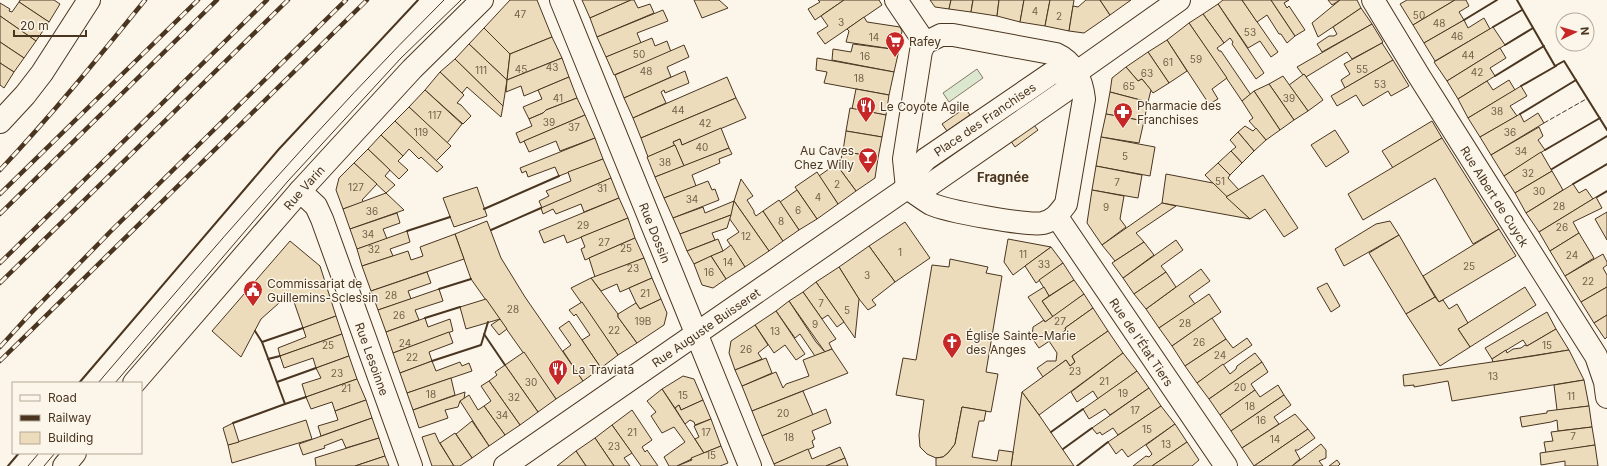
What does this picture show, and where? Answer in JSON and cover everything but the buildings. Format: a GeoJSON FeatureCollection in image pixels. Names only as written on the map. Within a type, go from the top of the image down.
{"type":"FeatureCollection","features":[{"type":"Feature","properties":{"kind":"street"},"geometry":{"type":"LineString","coordinates":[[0,122],[25,95],[42,73],[89,0]]}},
{"type":"Feature","properties":{"kind":"street","name":"Rue Varin"},"geometry":{"type":"LineString","coordinates":[[135,382],[300,191],[412,69],[482,0]]}},
{"type":"Feature","properties":{"kind":"street","name":"Rue Dossin"},"geometry":{"type":"LineString","coordinates":[[561,0],[750,466]]}},
{"type":"Feature","properties":{"kind":"street"},"geometry":{"type":"LineString","coordinates":[[896,0],[925,43]]}},
{"type":"Feature","properties":{"kind":"street"},"geometry":{"type":"LineString","coordinates":[[1076,72],[1179,0]]}},
{"type":"Feature","properties":{"kind":"street","name":"Rue Albert de Cuyck"},"geometry":{"type":"LineString","coordinates":[[1373,0],[1419,76],[1596,356],[1605,382],[1607,397]]}},
{"type":"Feature","properties":{"kind":"street"},"geometry":{"type":"LineString","coordinates":[[941,35],[953,35],[1056,54],[1065,58],[1076,72],[1083,88],[1084,99],[1066,204],[1057,218],[1042,223],[962,213],[931,204],[907,188],[904,159],[921,50],[925,43],[941,35]]}},
{"type":"Feature","properties":{"kind":"street","name":"Place des Franchises"},"geometry":{"type":"LineString","coordinates":[[907,188],[931,184],[1065,91],[1076,72]]}},
{"type":"Feature","properties":{"kind":"street","name":"Rue Auguste Buisseret"},"geometry":{"type":"LineString","coordinates":[[505,466],[907,188]]}},
{"type":"Feature","properties":{"kind":"street","name":"Rue Lesoinne"},"geometry":{"type":"LineString","coordinates":[[300,191],[316,206],[322,219],[411,466]]}},
{"type":"Feature","properties":{"kind":"street","name":"Rue de l'État Tiers"},"geometry":{"type":"LineString","coordinates":[[1057,218],[1226,466]]}},
{"type":"Feature","properties":{"kind":"street"},"geometry":{"type":"LineString","coordinates":[[64,466],[74,454]]}},
{"type":"Feature","properties":{"kind":"green space"},"geometry":{"type":"Polygon","coordinates":[[[977,69],[983,78],[949,102],[943,93],[977,69]]]}},
{"type":"Feature","properties":{"kind":"tram line"},"geometry":{"type":"LineString","coordinates":[[99,382],[310,140],[354,92],[444,0]]}},
{"type":"Feature","properties":{"kind":"tram line"},"geometry":{"type":"LineString","coordinates":[[116,382],[288,181],[401,58],[461,0]]}},
{"type":"Feature","properties":{"kind":"tram line"},"geometry":{"type":"LineString","coordinates":[[28,466],[38,454]]}},
{"type":"Feature","properties":{"kind":"tram line"},"geometry":{"type":"LineString","coordinates":[[44,466],[54,454]]}},
{"type":"Feature","properties":{"kind":"railway"},"geometry":{"type":"LineString","coordinates":[[0,170],[56,108],[145,0]]}},
{"type":"Feature","properties":{"kind":"railway"},"geometry":{"type":"LineString","coordinates":[[0,194],[198,0]]}},
{"type":"Feature","properties":{"kind":"railway"},"geometry":{"type":"LineString","coordinates":[[0,214],[217,0]]}},
{"type":"Feature","properties":{"kind":"railway"},"geometry":{"type":"LineString","coordinates":[[0,263],[267,0]]}},
{"type":"Feature","properties":{"kind":"railway"},"geometry":{"type":"LineString","coordinates":[[0,283],[288,0]]}},
{"type":"Feature","properties":{"kind":"railway"},"geometry":{"type":"LineString","coordinates":[[0,347],[111,231],[346,0]]}},
{"type":"Feature","properties":{"kind":"railway"},"geometry":{"type":"LineString","coordinates":[[0,361],[367,0]]}},
{"type":"Feature","properties":{"kind":"fence"},"geometry":{"type":"LineString","coordinates":[[1544,123],[1588,98]]}},
{"type":"Feature","properties":{"kind":"wall"},"geometry":{"type":"LineString","coordinates":[[80,382],[279,149],[418,0]]}},
{"type":"Feature","properties":{"kind":"wall"},"geometry":{"type":"LineString","coordinates":[[1464,20],[1497,0]]}},
{"type":"Feature","properties":{"kind":"wall"},"geometry":{"type":"LineString","coordinates":[[1517,0],[1555,66],[1564,61],[1607,130]]}},
{"type":"Feature","properties":{"kind":"wall"},"geometry":{"type":"LineString","coordinates":[[1493,27],[1522,10]]}},
{"type":"Feature","properties":{"kind":"wall"},"geometry":{"type":"LineString","coordinates":[[1505,45],[1533,28]]}},
{"type":"Feature","properties":{"kind":"wall"},"geometry":{"type":"LineString","coordinates":[[1495,76],[1544,46]]}},
{"type":"Feature","properties":{"kind":"wall"},"geometry":{"type":"LineString","coordinates":[[1521,86],[1556,66]]}},
{"type":"Feature","properties":{"kind":"wall"},"geometry":{"type":"LineString","coordinates":[[1520,114],[1576,80]]}},
{"type":"Feature","properties":{"kind":"wall"},"geometry":{"type":"LineString","coordinates":[[1545,150],[1600,118]]}},
{"type":"Feature","properties":{"kind":"wall"},"geometry":{"type":"LineString","coordinates":[[1552,169],[1607,136]]}},
{"type":"Feature","properties":{"kind":"wall"},"geometry":{"type":"LineString","coordinates":[[1573,184],[1607,164]]}},
{"type":"Feature","properties":{"kind":"wall"},"geometry":{"type":"LineString","coordinates":[[484,209],[559,176]]}},
{"type":"Feature","properties":{"kind":"wall"},"geometry":{"type":"LineString","coordinates":[[1597,197],[1607,191]]}},
{"type":"Feature","properties":{"kind":"wall"},"geometry":{"type":"LineString","coordinates":[[491,230],[541,208]]}},
{"type":"Feature","properties":{"kind":"wall"},"geometry":{"type":"LineString","coordinates":[[407,231],[450,217]]}},
{"type":"Feature","properties":{"kind":"wall"},"geometry":{"type":"LineString","coordinates":[[439,289],[471,279]]}},
{"type":"Feature","properties":{"kind":"wall"},"geometry":{"type":"LineString","coordinates":[[425,318],[460,307]]}},
{"type":"Feature","properties":{"kind":"wall"},"geometry":{"type":"LineString","coordinates":[[432,361],[481,345],[488,322]]}},
{"type":"Feature","properties":{"kind":"wall"},"geometry":{"type":"LineString","coordinates":[[262,342],[303,328]]}},
{"type":"Feature","properties":{"kind":"wall"},"geometry":{"type":"LineString","coordinates":[[233,423],[285,404],[262,342],[255,331]]}},
{"type":"Feature","properties":{"kind":"wall"},"geometry":{"type":"LineString","coordinates":[[484,334],[505,365]]}},
{"type":"Feature","properties":{"kind":"wall"},"geometry":{"type":"LineString","coordinates":[[268,359],[280,356]]}},
{"type":"Feature","properties":{"kind":"wall"},"geometry":{"type":"LineString","coordinates":[[277,382],[316,368]]}},
{"type":"Feature","properties":{"kind":"wall"},"geometry":{"type":"LineString","coordinates":[[285,404],[306,397]]}},
{"type":"Feature","properties":{"kind":"wall"},"geometry":{"type":"LineString","coordinates":[[1051,432],[1083,409]]}},
{"type":"Feature","properties":{"kind":"wall"},"geometry":{"type":"LineString","coordinates":[[1063,449],[1092,428]]}},
{"type":"Feature","properties":{"kind":"wall"},"geometry":{"type":"LineString","coordinates":[[1077,466],[1108,442]]}},
{"type":"Feature","properties":{"kind":"wall"},"geometry":{"type":"LineString","coordinates":[[8,466],[18,454]]}},
{"type":"Feature","properties":{"kind":"place","name":"Rafey"},"geometry":{"type":"Point","coordinates":[895,58]}},
{"type":"Feature","properties":{"kind":"place","name":"Le Coyote Agile"},"geometry":{"type":"Point","coordinates":[866,123]}},
{"type":"Feature","properties":{"kind":"place","name":"Pharmacie des Franchises"},"geometry":{"type":"Point","coordinates":[1123,129]}},
{"type":"Feature","properties":{"kind":"place","name":"Au Caves Chez Willy"},"geometry":{"type":"Point","coordinates":[868,174]}},
{"type":"Feature","properties":{"kind":"place","name":"Commissariat de Guillemins-Sclessin"},"geometry":{"type":"Point","coordinates":[253,307]}},
{"type":"Feature","properties":{"kind":"place","name":"Église Sainte-Marie des Anges"},"geometry":{"type":"Point","coordinates":[952,359]}},
{"type":"Feature","properties":{"kind":"place","name":"La Traviata"},"geometry":{"type":"Point","coordinates":[558,386]}},
{"type":"Feature","properties":{"kind":"district","name":"Fragnée"},"geometry":{"type":"Point","coordinates":[1003,177]}}]}
